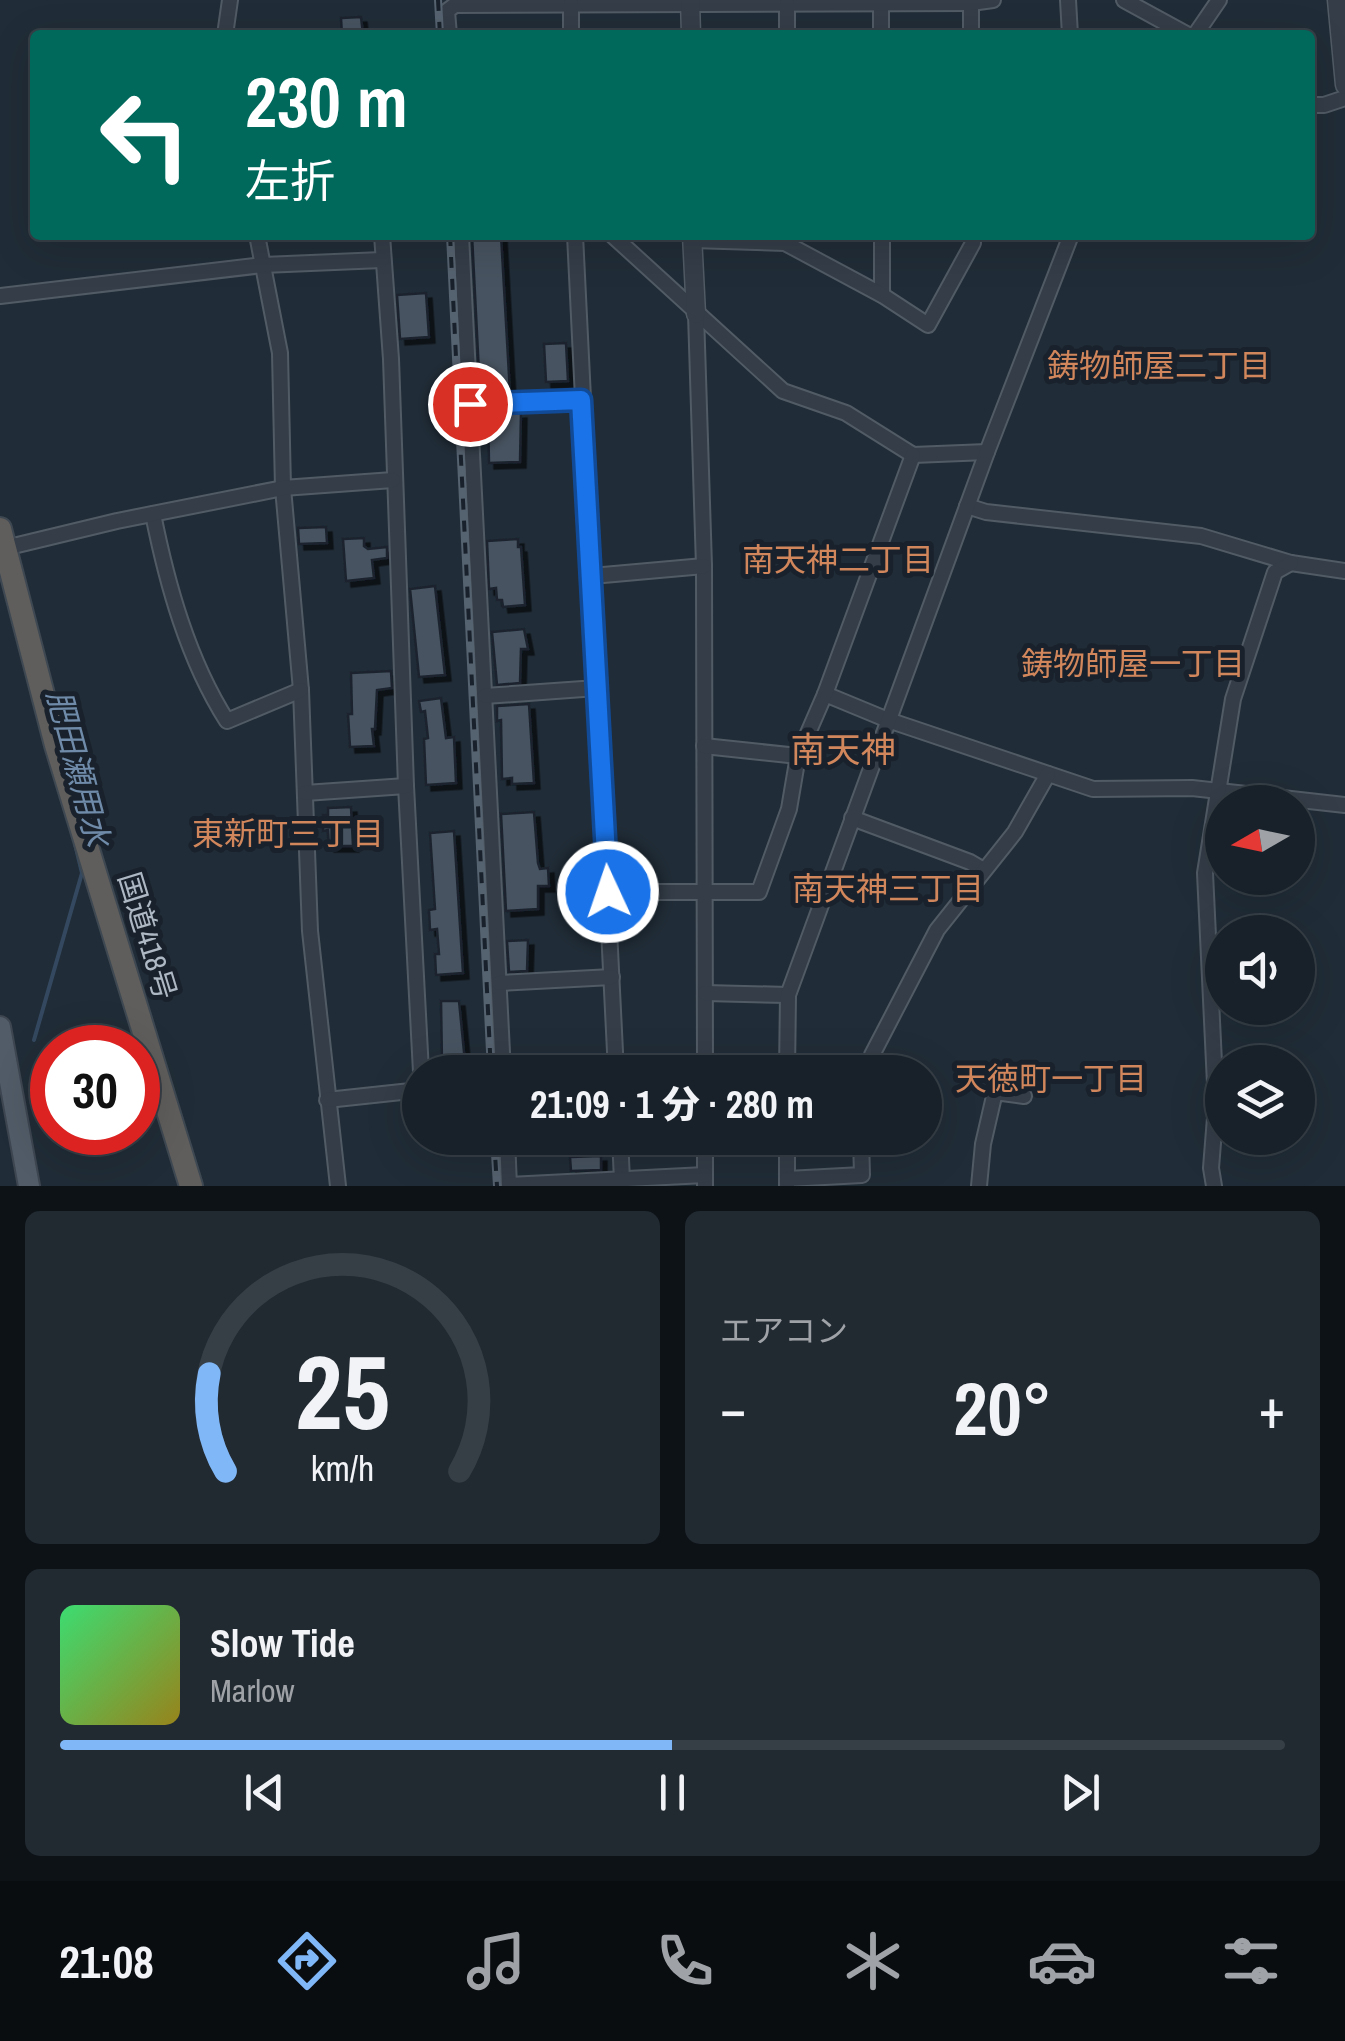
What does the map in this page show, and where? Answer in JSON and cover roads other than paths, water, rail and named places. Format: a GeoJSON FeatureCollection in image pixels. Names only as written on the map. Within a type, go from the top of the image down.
{"type":"FeatureCollection","features":[{"type":"Feature","properties":{"kind":"highway","name":"国道418号"},"geometry":{"type":"LineString","coordinates":[[2,539],[56,745],[191,1186]]}},
{"type":"Feature","properties":{"kind":"main road"},"geometry":{"type":"LineString","coordinates":[[0,1026],[30,1186]]}},
{"type":"Feature","properties":{"kind":"street"},"geometry":{"type":"LineString","coordinates":[[226,30],[230,0]]}},
{"type":"Feature","properties":{"kind":"street"},"geometry":{"type":"LineString","coordinates":[[449,30],[447,11],[454,6],[993,0]]}},
{"type":"Feature","properties":{"kind":"street"},"geometry":{"type":"LineString","coordinates":[[1068,0],[1070,30]]}},
{"type":"Feature","properties":{"kind":"street"},"geometry":{"type":"LineString","coordinates":[[1124,0],[1179,30]]}},
{"type":"Feature","properties":{"kind":"street"},"geometry":{"type":"LineString","coordinates":[[1199,30],[1219,0]]}},
{"type":"Feature","properties":{"kind":"street"},"geometry":{"type":"LineString","coordinates":[[1337,0],[1345,85]]}},
{"type":"Feature","properties":{"kind":"street"},"geometry":{"type":"LineString","coordinates":[[690,2],[690,30]]}},
{"type":"Feature","properties":{"kind":"street"},"geometry":{"type":"LineString","coordinates":[[971,3],[972,30]]}},
{"type":"Feature","properties":{"kind":"street"},"geometry":{"type":"LineString","coordinates":[[571,30],[572,4]]}},
{"type":"Feature","properties":{"kind":"street"},"geometry":{"type":"LineString","coordinates":[[787,4],[787,30]]}},
{"type":"Feature","properties":{"kind":"street"},"geometry":{"type":"LineString","coordinates":[[881,4],[881,30]]}},
{"type":"Feature","properties":{"kind":"street"},"geometry":{"type":"LineString","coordinates":[[1315,105],[1345,98]]}},
{"type":"Feature","properties":{"kind":"street"},"geometry":{"type":"LineString","coordinates":[[259,240],[280,353],[283,488],[300,690],[310,931],[338,1186]]}},
{"type":"Feature","properties":{"kind":"street"},"geometry":{"type":"LineString","coordinates":[[382,240],[391,359],[393,480],[420,1055]]}},
{"type":"Feature","properties":{"kind":"street"},"geometry":{"type":"LineString","coordinates":[[461,240],[503,1055]]}},
{"type":"Feature","properties":{"kind":"street"},"geometry":{"type":"LineString","coordinates":[[575,240],[615,1055]]}},
{"type":"Feature","properties":{"kind":"street"},"geometry":{"type":"LineString","coordinates":[[617,240],[783,390],[846,412],[913,454],[987,452]]}},
{"type":"Feature","properties":{"kind":"street"},"geometry":{"type":"LineString","coordinates":[[692,240],[704,566],[705,1055]]}},
{"type":"Feature","properties":{"kind":"street"},"geometry":{"type":"LineString","coordinates":[[787,240],[928,325],[973,240]]}},
{"type":"Feature","properties":{"kind":"street"},"geometry":{"type":"LineString","coordinates":[[882,240],[882,295]]}},
{"type":"Feature","properties":{"kind":"street"},"geometry":{"type":"LineString","coordinates":[[787,1055],[788,995],[1069,240]]}},
{"type":"Feature","properties":{"kind":"street"},"geometry":{"type":"LineString","coordinates":[[0,296],[263,265],[382,260]]}},
{"type":"Feature","properties":{"kind":"street"},"geometry":{"type":"LineString","coordinates":[[470,404],[581,400]]}},
{"type":"Feature","properties":{"kind":"street"},"geometry":{"type":"LineString","coordinates":[[608,892],[759,892],[789,810],[798,756],[825,694],[913,454]]}},
{"type":"Feature","properties":{"kind":"street"},"geometry":{"type":"LineString","coordinates":[[2,539],[283,488],[393,480]]}},
{"type":"Feature","properties":{"kind":"street"},"geometry":{"type":"LineString","coordinates":[[967,506],[986,512],[1200,536],[1291,563],[1345,572]]}},
{"type":"Feature","properties":{"kind":"street"},"geometry":{"type":"LineString","coordinates":[[153,514],[183,625],[227,721],[300,690]]}},
{"type":"Feature","properties":{"kind":"street"},"geometry":{"type":"LineString","coordinates":[[1219,785],[1233,699],[1274,572],[1291,563]]}},
{"type":"Feature","properties":{"kind":"street"},"geometry":{"type":"LineString","coordinates":[[592,576],[704,566]]}},
{"type":"Feature","properties":{"kind":"street"},"geometry":{"type":"LineString","coordinates":[[485,696],[597,688]]}},
{"type":"Feature","properties":{"kind":"street"},"geometry":{"type":"LineString","coordinates":[[825,694],[888,720],[1093,789],[1205,790]]}},
{"type":"Feature","properties":{"kind":"street"},"geometry":{"type":"LineString","coordinates":[[704,746],[798,756]]}},
{"type":"Feature","properties":{"kind":"street"},"geometry":{"type":"LineString","coordinates":[[872,1055],[938,930],[1015,832],[1048,774]]}},
{"type":"Feature","properties":{"kind":"street"},"geometry":{"type":"LineString","coordinates":[[305,794],[406,786]]}},
{"type":"Feature","properties":{"kind":"street"},"geometry":{"type":"LineString","coordinates":[[1315,803],[1345,806]]}},
{"type":"Feature","properties":{"kind":"street"},"geometry":{"type":"LineString","coordinates":[[852,818],[982,870]]}},
{"type":"Feature","properties":{"kind":"street"},"geometry":{"type":"LineString","coordinates":[[1205,868],[1205,893]]}},
{"type":"Feature","properties":{"kind":"street"},"geometry":{"type":"LineString","coordinates":[[1205,895],[1216,1105],[1211,1168],[1214,1186]]}},
{"type":"Feature","properties":{"kind":"street"},"geometry":{"type":"LineString","coordinates":[[499,982],[612,977]]}},
{"type":"Feature","properties":{"kind":"street"},"geometry":{"type":"LineString","coordinates":[[705,992],[788,995]]}},
{"type":"Feature","properties":{"kind":"street"},"geometry":{"type":"LineString","coordinates":[[327,1100],[402,1092]]}},
{"type":"Feature","properties":{"kind":"street"},"geometry":{"type":"LineString","coordinates":[[979,1186],[983,1144],[996,1092],[1024,1096]]}},
{"type":"Feature","properties":{"kind":"street"},"geometry":{"type":"LineString","coordinates":[[508,1155],[509,1186],[705,1180]]}},
{"type":"Feature","properties":{"kind":"street"},"geometry":{"type":"LineString","coordinates":[[621,1155],[622,1180]]}},
{"type":"Feature","properties":{"kind":"street"},"geometry":{"type":"LineString","coordinates":[[787,1155],[787,1182],[862,1176],[861,1155]]}},
{"type":"Feature","properties":{"kind":"waterway","name":"肥田瀬用水"},"geometry":{"type":"LineString","coordinates":[[38,1025],[82,873],[75,844]]}},
{"type":"Feature","properties":{"kind":"railway"},"geometry":{"type":"LineString","coordinates":[[438,0],[440,30]]}},
{"type":"Feature","properties":{"kind":"railway"},"geometry":{"type":"LineString","coordinates":[[450,240],[490,1055]]}},
{"type":"Feature","properties":{"kind":"railway"},"geometry":{"type":"LineString","coordinates":[[495,1155],[497,1186]]}},
{"type":"Feature","properties":{"kind":"district","name":"鋳物師屋二丁目"},"geometry":{"type":"Point","coordinates":[1159,366]}},
{"type":"Feature","properties":{"kind":"district","name":"南天神二丁目"},"geometry":{"type":"Point","coordinates":[838,560]}},
{"type":"Feature","properties":{"kind":"district","name":"鋳物師屋一丁目"},"geometry":{"type":"Point","coordinates":[1133,664]}},
{"type":"Feature","properties":{"kind":"district","name":"南天神"},"geometry":{"type":"Point","coordinates":[843,750]}},
{"type":"Feature","properties":{"kind":"district","name":"東新町三丁目"},"geometry":{"type":"Point","coordinates":[288,834]}},
{"type":"Feature","properties":{"kind":"district","name":"南天神三丁目"},"geometry":{"type":"Point","coordinates":[888,889]}},
{"type":"Feature","properties":{"kind":"district","name":"天徳町一丁目"},"geometry":{"type":"Point","coordinates":[1051,1079]}}]}
